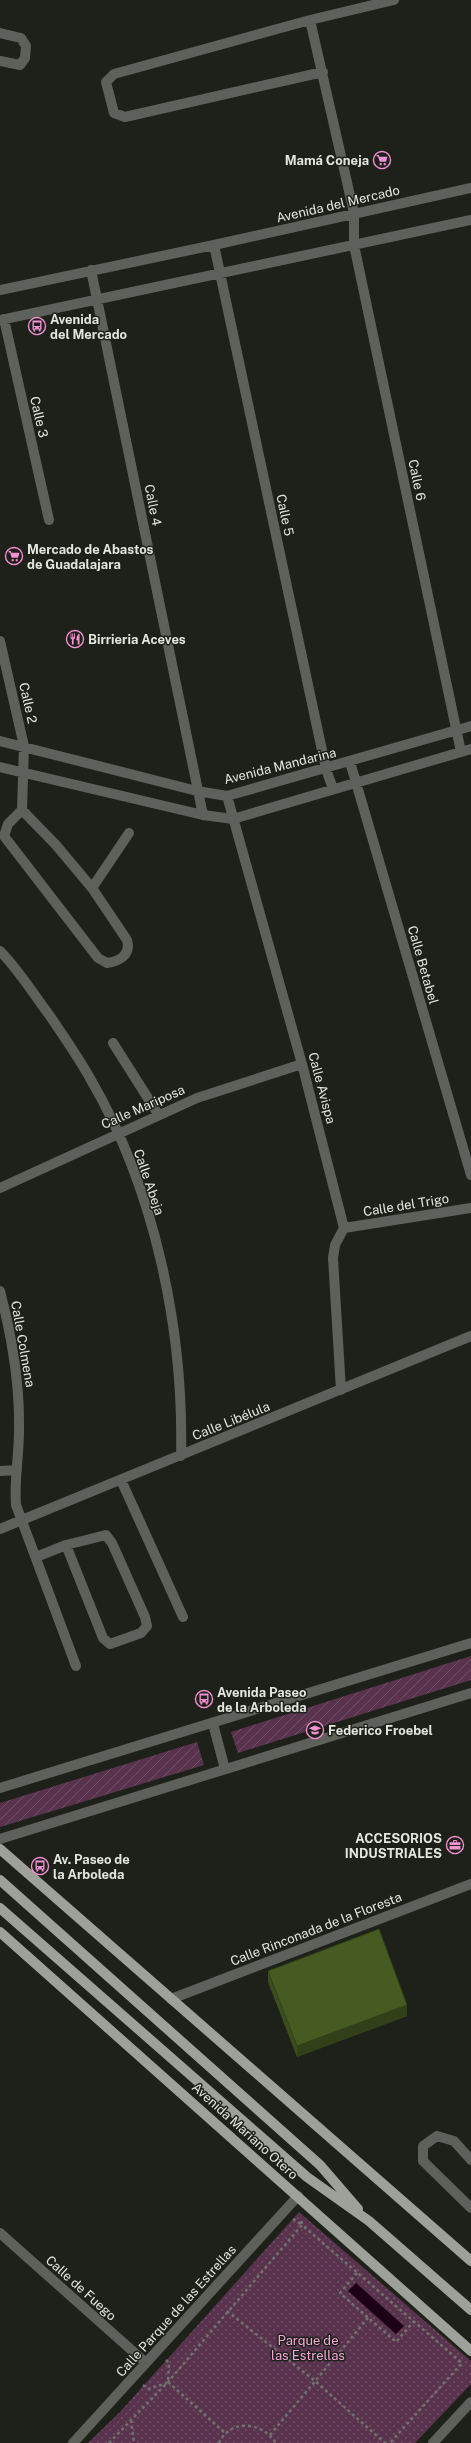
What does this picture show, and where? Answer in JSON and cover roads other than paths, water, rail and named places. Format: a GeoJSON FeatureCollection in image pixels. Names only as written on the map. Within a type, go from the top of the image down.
{"type":"FeatureCollection","features":[{"type":"Feature","properties":{"kind":"main road"},"geometry":{"type":"LineString","coordinates":[[0,1849],[471,2261]]}},
{"type":"Feature","properties":{"kind":"main road","name":"Avenida Mariano Otero"},"geometry":{"type":"LineString","coordinates":[[0,1880],[320,2165],[369,2221]]}},
{"type":"Feature","properties":{"kind":"main road","name":"Avenida Mariano Otero"},"geometry":{"type":"LineString","coordinates":[[0,1908],[307,2177],[369,2221],[471,2310]]}},
{"type":"Feature","properties":{"kind":"main road","name":"Avenida Mariano Otero"},"geometry":{"type":"LineString","coordinates":[[0,1932],[471,2351]]}},
{"type":"Feature","properties":{"kind":"street"},"geometry":{"type":"LineString","coordinates":[[323,72],[125,117],[114,114],[106,88],[106,82],[114,74],[310,20],[394,0]]}},
{"type":"Feature","properties":{"kind":"street","name":"Calle 6"},"geometry":{"type":"LineString","coordinates":[[310,20],[354,213],[354,245],[457,730],[466,750]]}},
{"type":"Feature","properties":{"kind":"street"},"geometry":{"type":"LineString","coordinates":[[0,33],[20,38],[26,46],[25,58],[20,65],[0,62]]}},
{"type":"Feature","properties":{"kind":"street","name":"Avenida del Mercado"},"geometry":{"type":"LineString","coordinates":[[0,290],[214,245],[471,188]]}},
{"type":"Feature","properties":{"kind":"street"},"geometry":{"type":"LineString","coordinates":[[2,319],[471,220]]}},
{"type":"Feature","properties":{"kind":"street","name":"Calle 5"},"geometry":{"type":"LineString","coordinates":[[214,245],[326,769],[333,789]]}},
{"type":"Feature","properties":{"kind":"street","name":"Calle 4"},"geometry":{"type":"LineString","coordinates":[[91,270],[203,815]]}},
{"type":"Feature","properties":{"kind":"street","name":"Calle 3"},"geometry":{"type":"LineString","coordinates":[[2,319],[49,520]]}},
{"type":"Feature","properties":{"kind":"street","name":"Calle 2"},"geometry":{"type":"LineString","coordinates":[[0,641],[24,746],[22,810]]}},
{"type":"Feature","properties":{"kind":"street","name":"Avenida Mandarina"},"geometry":{"type":"LineString","coordinates":[[0,740],[197,790],[227,796],[326,769],[471,726]]}},
{"type":"Feature","properties":{"kind":"street"},"geometry":{"type":"LineString","coordinates":[[0,766],[203,815],[233,820],[466,750]]}},
{"type":"Feature","properties":{"kind":"street","name":"Calle Betabel"},"geometry":{"type":"LineString","coordinates":[[350,762],[471,1175]]}},
{"type":"Feature","properties":{"kind":"street","name":"Calle Avispa"},"geometry":{"type":"LineString","coordinates":[[227,796],[302,1064],[344,1228]]}},
{"type":"Feature","properties":{"kind":"street"},"geometry":{"type":"LineString","coordinates":[[22,810],[56,844],[92,888],[127,940],[129,947],[127,954],[112,962],[102,961],[98,958],[7,841],[4,830],[22,810]]}},
{"type":"Feature","properties":{"kind":"street"},"geometry":{"type":"LineString","coordinates":[[92,888],[129,833]]}},
{"type":"Feature","properties":{"kind":"street","name":"Calle Abeja"},"geometry":{"type":"LineString","coordinates":[[0,952],[64,1037],[92,1080],[117,1132],[148,1217],[169,1303],[178,1381],[181,1456]]}},
{"type":"Feature","properties":{"kind":"street"},"geometry":{"type":"LineString","coordinates":[[113,1043],[158,1114]]}},
{"type":"Feature","properties":{"kind":"street","name":"Calle Mariposa"},"geometry":{"type":"LineString","coordinates":[[0,1188],[117,1132],[203,1095],[302,1064]]}},
{"type":"Feature","properties":{"kind":"street","name":"Calle del Trigo"},"geometry":{"type":"LineString","coordinates":[[344,1228],[471,1208]]}},
{"type":"Feature","properties":{"kind":"street"},"geometry":{"type":"LineString","coordinates":[[341,1390],[341,1357],[333,1258],[335,1245],[344,1228]]}},
{"type":"Feature","properties":{"kind":"street","name":"Calle Colmena"},"geometry":{"type":"LineString","coordinates":[[0,1291],[14,1356],[18,1395],[17,1470],[15,1488],[21,1521],[36,1557],[76,1666]]}},
{"type":"Feature","properties":{"kind":"street","name":"Calle Libélula"},"geometry":{"type":"LineString","coordinates":[[0,1529],[471,1336]]}},
{"type":"Feature","properties":{"kind":"street"},"geometry":{"type":"LineString","coordinates":[[0,1470],[17,1470]]}},
{"type":"Feature","properties":{"kind":"street"},"geometry":{"type":"LineString","coordinates":[[121,1480],[183,1617]]}},
{"type":"Feature","properties":{"kind":"street"},"geometry":{"type":"LineString","coordinates":[[36,1557],[66,1545],[106,1535],[112,1543],[145,1617],[147,1626],[141,1633],[110,1644],[103,1638],[66,1545]]}},
{"type":"Feature","properties":{"kind":"street"},"geometry":{"type":"LineString","coordinates":[[0,1788],[471,1644]]}},
{"type":"Feature","properties":{"kind":"street"},"geometry":{"type":"LineString","coordinates":[[0,1839],[471,1693]]}},
{"type":"Feature","properties":{"kind":"street"},"geometry":{"type":"LineString","coordinates":[[213,1724],[225,1769]]}},
{"type":"Feature","properties":{"kind":"street","name":"Calle Rinconada de la Floresta"},"geometry":{"type":"LineString","coordinates":[[171,1999],[471,1884]]}},
{"type":"Feature","properties":{"kind":"street"},"geometry":{"type":"LineString","coordinates":[[471,2160],[454,2141],[437,2136],[423,2146],[424,2161],[471,2208]]}},
{"type":"Feature","properties":{"kind":"street","name":"Calle Parque de las Estrellas"},"geometry":{"type":"LineString","coordinates":[[73,2443],[298,2196]]}},
{"type":"Feature","properties":{"kind":"street","name":"Calle de Fuego"},"geometry":{"type":"LineString","coordinates":[[0,2233],[146,2363]]}},
{"type":"Feature","properties":{"kind":"street"},"geometry":{"type":"LineString","coordinates":[[433,2443],[471,2402]]}},
{"type":"Feature","properties":{"kind":"place","name":"Mamá Coneja"},"geometry":{"type":"Point","coordinates":[382,160]}},
{"type":"Feature","properties":{"kind":"place","name":"Avenida del Mercado"},"geometry":{"type":"Point","coordinates":[37,326]}},
{"type":"Feature","properties":{"kind":"place","name":"Mercado de Abastos de Guadalajara"},"geometry":{"type":"Point","coordinates":[14,556]}},
{"type":"Feature","properties":{"kind":"place","name":"Birrieria Aceves"},"geometry":{"type":"Point","coordinates":[75,639]}},
{"type":"Feature","properties":{"kind":"place","name":"Avenida Paseo de la Arboleda"},"geometry":{"type":"Point","coordinates":[204,1699]}},
{"type":"Feature","properties":{"kind":"place","name":"Federico Froebel"},"geometry":{"type":"Point","coordinates":[315,1730]}},
{"type":"Feature","properties":{"kind":"place","name":"ACCESORIOS INDUSTRIALES"},"geometry":{"type":"Point","coordinates":[455,1845]}},
{"type":"Feature","properties":{"kind":"place","name":"Av. Paseo de la Arboleda"},"geometry":{"type":"Point","coordinates":[40,1866]}},
{"type":"Feature","properties":{"kind":"park label","name":"Parque de las Estrellas"},"geometry":{"type":"Point","coordinates":[308,2348]}}]}
